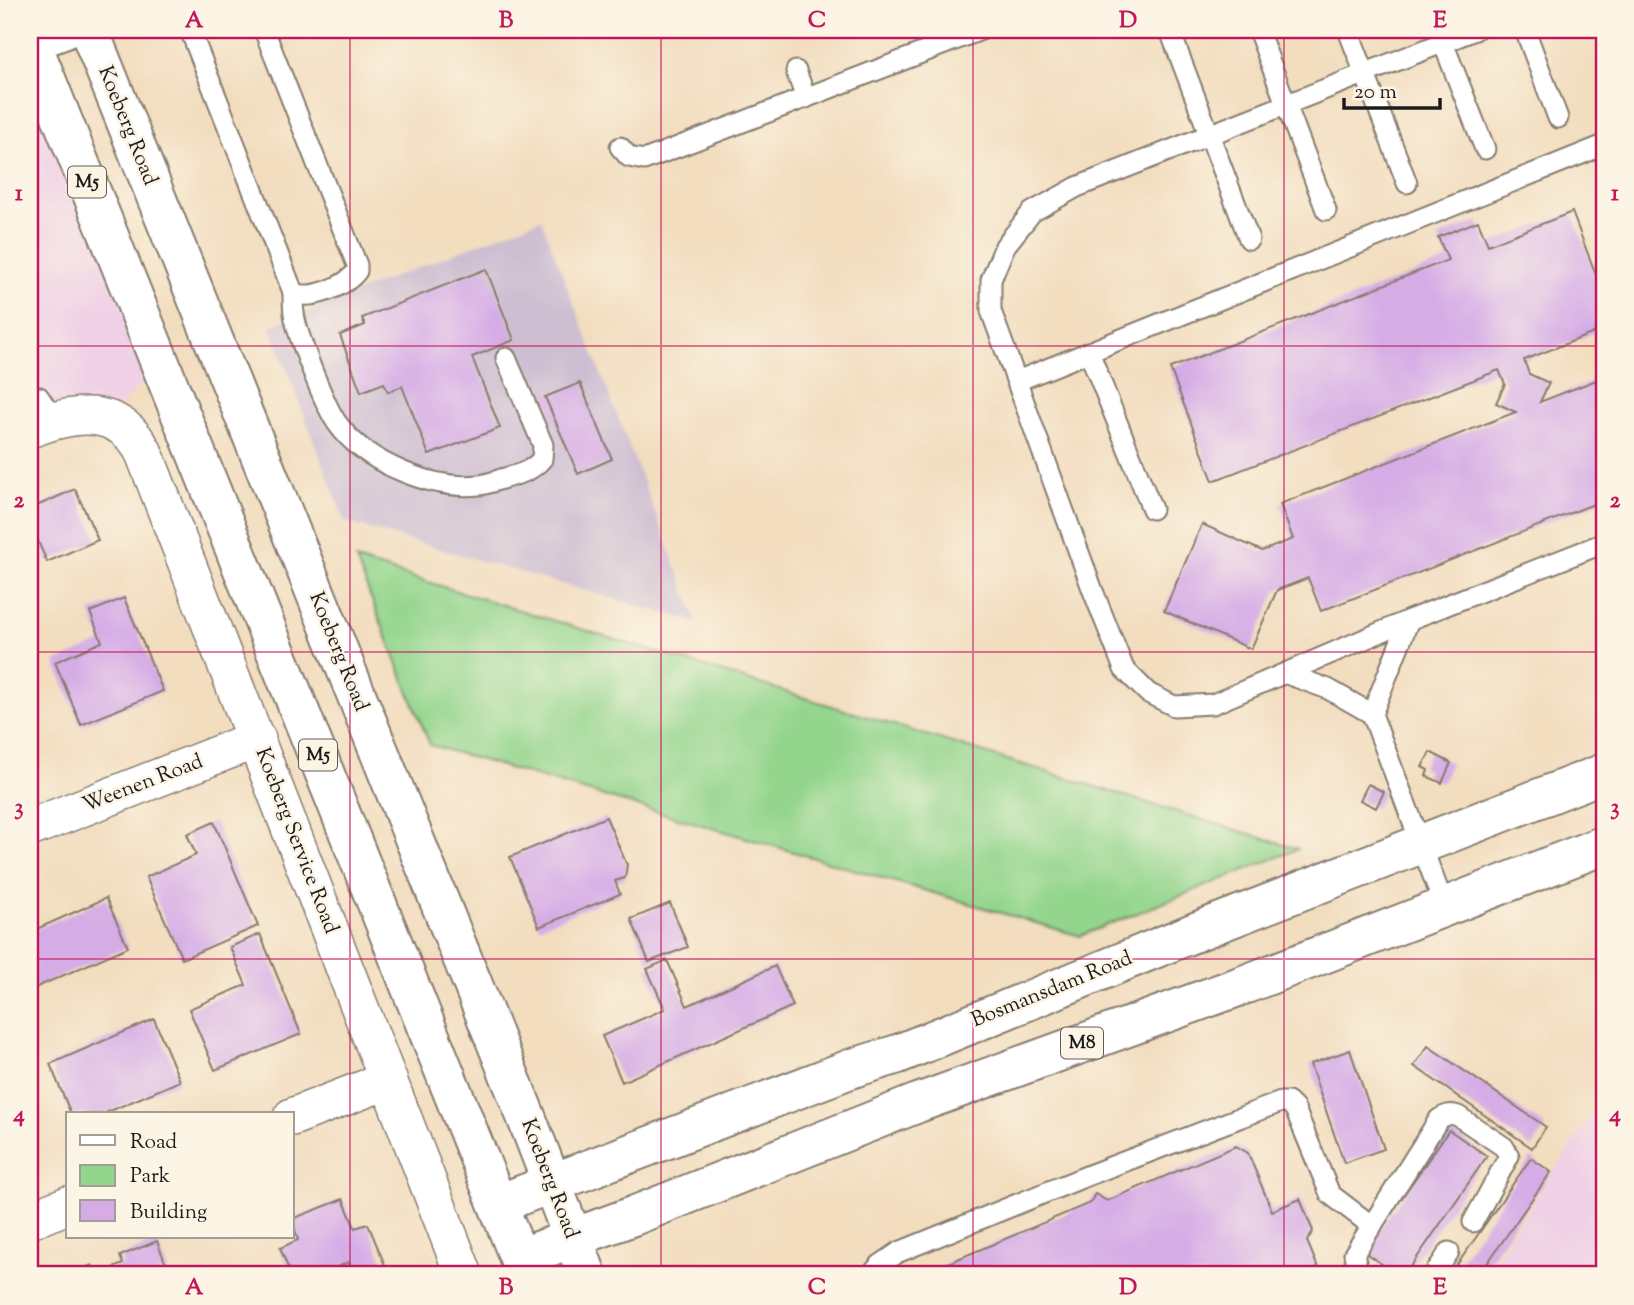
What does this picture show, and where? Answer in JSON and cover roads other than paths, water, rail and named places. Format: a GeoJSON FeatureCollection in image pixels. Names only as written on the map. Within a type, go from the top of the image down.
{"type":"FeatureCollection","features":[{"type":"Feature","properties":{"kind":"main road","name":"Koeberg Road"},"geometry":{"type":"LineString","coordinates":[[89,30],[530,1126],[587,1275]]}},
{"type":"Feature","properties":{"kind":"main road","name":"M5"},"geometry":{"type":"LineString","coordinates":[[38,38],[522,1266]]}},
{"type":"Feature","properties":{"kind":"main road","name":"Bosmansdam Road"},"geometry":{"type":"LineString","coordinates":[[498,1204],[850,1069],[898,1054],[1054,989],[1604,773]]}},
{"type":"Feature","properties":{"kind":"main road","name":"M8"},"geometry":{"type":"LineString","coordinates":[[522,1266],[571,1237],[634,1216],[918,1103],[1246,984],[1604,845]]}},
{"type":"Feature","properties":{"kind":"street","name":"Koeberg Service Road"},"geometry":{"type":"LineString","coordinates":[[38,415],[74,415],[108,420],[130,433],[144,453],[464,1275]]}},
{"type":"Feature","properties":{"kind":"street","name":"Weenen Road"},"geometry":{"type":"LineString","coordinates":[[30,828],[257,739]]}},
{"type":"Feature","properties":{"kind":"street"},"geometry":{"type":"LineString","coordinates":[[294,1116],[388,1080]]}},
{"type":"Feature","properties":{"kind":"street"},"geometry":{"type":"LineString","coordinates":[[30,1220],[66,1206]]}},
{"type":"Feature","properties":{"kind":"lane"},"geometry":{"type":"LineString","coordinates":[[190,30],[293,292],[294,315],[315,374],[337,423],[350,437],[395,468],[440,483],[481,485],[527,472],[542,459],[543,444],[506,358]]}},
{"type":"Feature","properties":{"kind":"lane"},"geometry":{"type":"LineString","coordinates":[[264,30],[357,265],[357,271],[346,282],[309,297],[300,297],[293,292]]}},
{"type":"Feature","properties":{"kind":"lane"},"geometry":{"type":"LineString","coordinates":[[620,147],[629,157],[644,160],[981,30]]}},
{"type":"Feature","properties":{"kind":"lane"},"geometry":{"type":"LineString","coordinates":[[1258,30],[1326,210]]}},
{"type":"Feature","properties":{"kind":"lane"},"geometry":{"type":"LineString","coordinates":[[1348,30],[1407,183]]}},
{"type":"Feature","properties":{"kind":"lane"},"geometry":{"type":"LineString","coordinates":[[1475,30],[1440,36],[1365,73],[1077,187],[1032,212],[1005,246],[991,280],[991,311],[1124,669],[1148,693],[1174,706],[1213,704],[1409,620],[1604,543]]}},
{"type":"Feature","properties":{"kind":"lane"},"geometry":{"type":"LineString","coordinates":[[1525,30],[1558,118]]}},
{"type":"Feature","properties":{"kind":"lane"},"geometry":{"type":"LineString","coordinates":[[1170,31],[1250,239]]}},
{"type":"Feature","properties":{"kind":"lane"},"geometry":{"type":"LineString","coordinates":[[1440,36],[1485,149]]}},
{"type":"Feature","properties":{"kind":"lane"},"geometry":{"type":"LineString","coordinates":[[796,71],[806,98]]}},
{"type":"Feature","properties":{"kind":"lane"},"geometry":{"type":"LineString","coordinates":[[1017,381],[1604,145]]}},
{"type":"Feature","properties":{"kind":"lane"},"geometry":{"type":"LineString","coordinates":[[1089,352],[1152,509]]}},
{"type":"Feature","properties":{"kind":"lane"},"geometry":{"type":"LineString","coordinates":[[1371,714],[1409,620]]}},
{"type":"Feature","properties":{"kind":"lane"},"geometry":{"type":"LineString","coordinates":[[1287,674],[1328,689],[1371,714],[1445,908]]}},
{"type":"Feature","properties":{"kind":"lane"},"geometry":{"type":"LineString","coordinates":[[871,1275],[899,1252],[1281,1102],[1288,1102],[1295,1109],[1330,1194],[1372,1226]]}},
{"type":"Feature","properties":{"kind":"lane"},"geometry":{"type":"LineString","coordinates":[[1359,1275],[1354,1254],[1439,1119],[1446,1115],[1453,1114],[1504,1147],[1509,1156],[1473,1222]]}},
{"type":"Feature","properties":{"kind":"lane"},"geometry":{"type":"LineString","coordinates":[[1434,1275],[1449,1252]]}}]}
